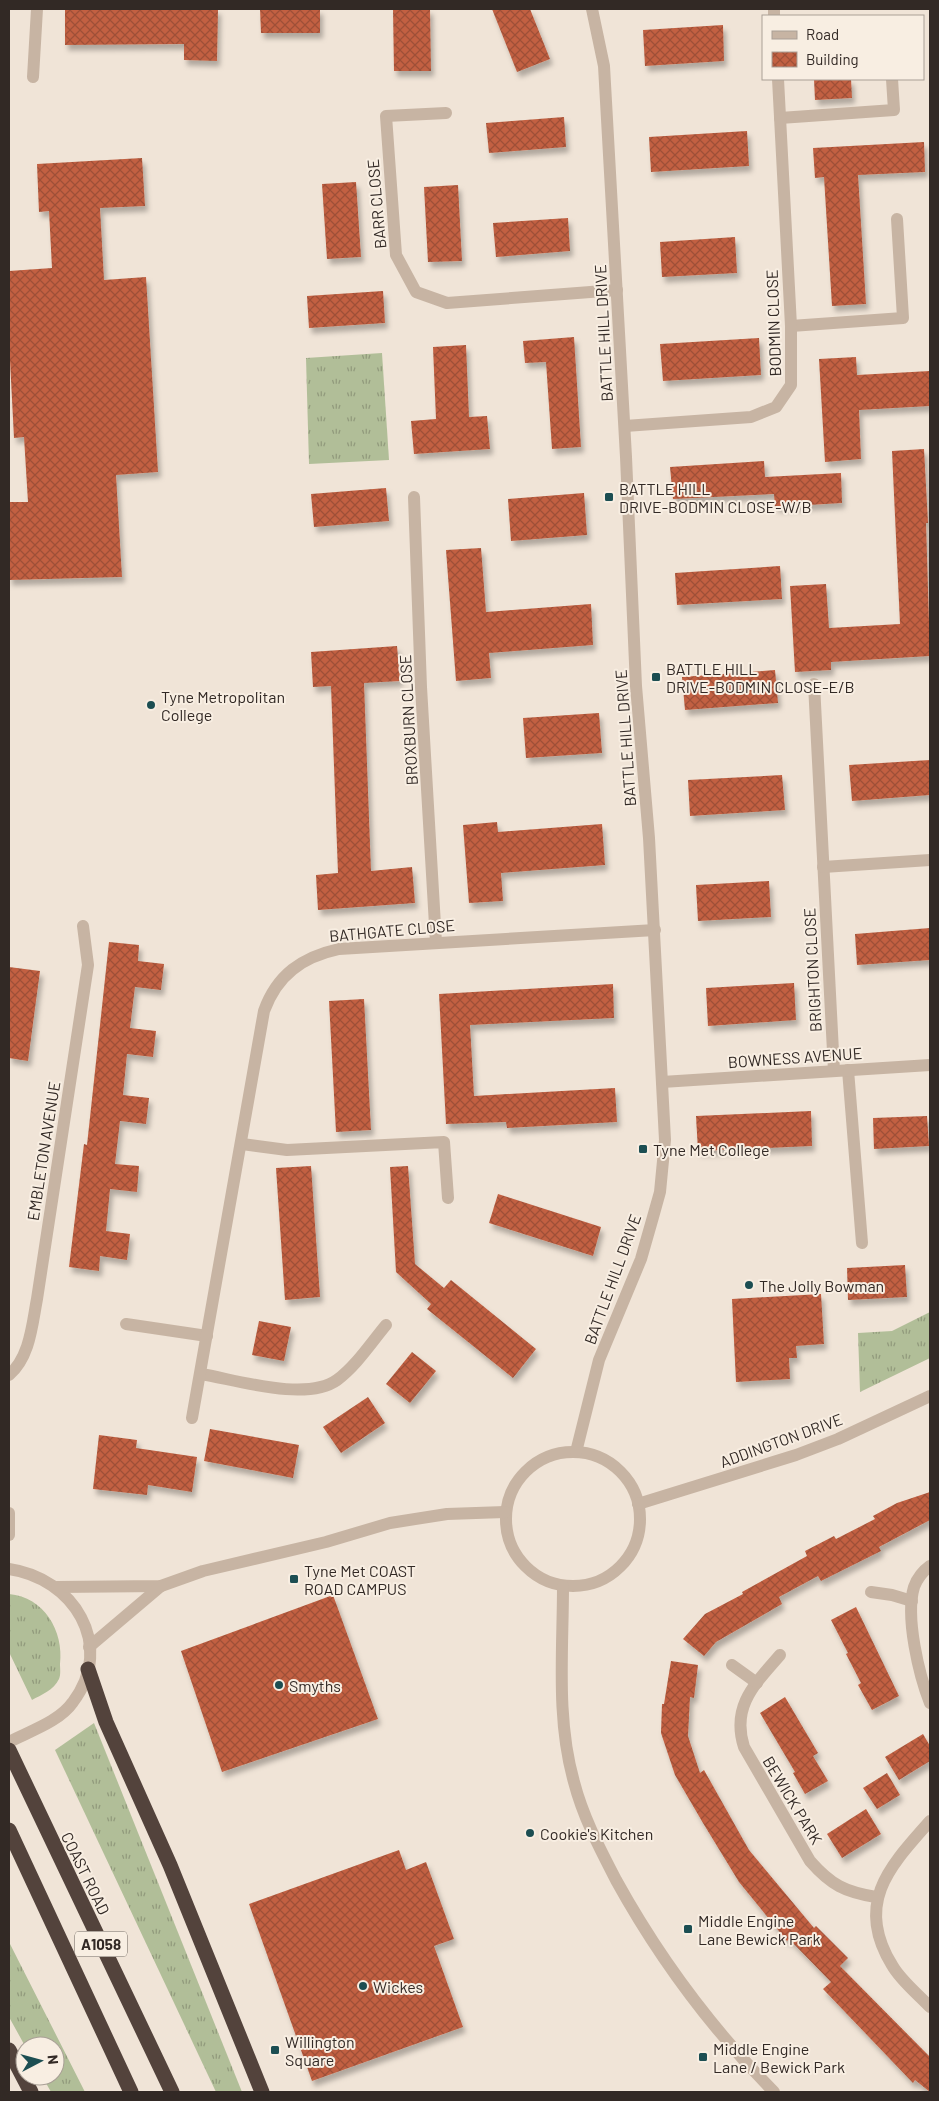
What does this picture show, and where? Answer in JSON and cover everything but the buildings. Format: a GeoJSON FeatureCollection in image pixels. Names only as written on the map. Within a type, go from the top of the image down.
{"type":"FeatureCollection","features":[{"type":"Feature","properties":{"kind":"highway"},"geometry":{"type":"LineString","coordinates":[[88,1669],[106,1722],[170,1865],[262,2092]]}},
{"type":"Feature","properties":{"kind":"highway","name":"COAST ROAD"},"geometry":{"type":"LineString","coordinates":[[9,1750],[172,2092]]}},
{"type":"Feature","properties":{"kind":"highway","name":"A1058"},"geometry":{"type":"LineString","coordinates":[[9,1830],[130,2092]]}},
{"type":"Feature","properties":{"kind":"highway"},"geometry":{"type":"LineString","coordinates":[[9,2050],[31,2092]]}},
{"type":"Feature","properties":{"kind":"street"},"geometry":{"type":"LineString","coordinates":[[33,77],[37,9]]}},
{"type":"Feature","properties":{"kind":"street","name":"BATTLE HILL DRIVE"},"geometry":{"type":"LineString","coordinates":[[576,1452],[599,1360],[641,1259],[660,1192],[665,1140],[655,930],[636,686],[604,66],[592,9]]}},
{"type":"Feature","properties":{"kind":"street","name":"BODMIN CLOSE"},"geometry":{"type":"LineString","coordinates":[[624,426],[751,417],[776,407],[792,385],[791,326],[778,80]]}},
{"type":"Feature","properties":{"kind":"street"},"geometry":{"type":"LineString","coordinates":[[780,118],[894,110],[892,80]]}},
{"type":"Feature","properties":{"kind":"street","name":"BARR CLOSE"},"geometry":{"type":"LineString","coordinates":[[446,113],[386,116],[396,255],[406,277],[416,292],[433,300],[447,303],[617,290]]}},
{"type":"Feature","properties":{"kind":"street"},"geometry":{"type":"LineString","coordinates":[[791,326],[903,318],[897,219]]}},
{"type":"Feature","properties":{"kind":"street","name":"BROXBURN CLOSE"},"geometry":{"type":"LineString","coordinates":[[414,497],[436,942]]}},
{"type":"Feature","properties":{"kind":"street","name":"BRIGHTON CLOSE"},"geometry":{"type":"LineString","coordinates":[[814,684],[834,1071]]}},
{"type":"Feature","properties":{"kind":"street"},"geometry":{"type":"LineString","coordinates":[[823,867],[930,860]]}},
{"type":"Feature","properties":{"kind":"street","name":"EMBLETON AVENUE"},"geometry":{"type":"LineString","coordinates":[[9,1375],[20,1362],[26,1350],[37,1299],[88,965],[83,926]]}},
{"type":"Feature","properties":{"kind":"street","name":"BATHGATE CLOSE"},"geometry":{"type":"LineString","coordinates":[[192,1418],[242,1144],[264,1011],[275,987],[284,976],[296,965],[325,952],[339,949],[655,930]]}},
{"type":"Feature","properties":{"kind":"street","name":"BOWNESS AVENUE"},"geometry":{"type":"LineString","coordinates":[[662,1082],[930,1065]]}},
{"type":"Feature","properties":{"kind":"street"},"geometry":{"type":"LineString","coordinates":[[848,1070],[862,1243]]}},
{"type":"Feature","properties":{"kind":"street"},"geometry":{"type":"LineString","coordinates":[[242,1144],[288,1150],[444,1142],[448,1198]]}},
{"type":"Feature","properties":{"kind":"street"},"geometry":{"type":"LineString","coordinates":[[126,1324],[207,1336]]}},
{"type":"Feature","properties":{"kind":"street"},"geometry":{"type":"LineString","coordinates":[[201,1374],[293,1390],[316,1389],[337,1380],[386,1326]]}},
{"type":"Feature","properties":{"kind":"street","name":"ADDINGTON DRIVE"},"geometry":{"type":"LineString","coordinates":[[638,1504],[796,1455],[838,1439],[930,1396]]}},
{"type":"Feature","properties":{"kind":"street"},"geometry":{"type":"LineString","coordinates":[[576,1452],[604,1459],[617,1468],[627,1479],[638,1504],[640,1521],[636,1538],[624,1564],[613,1574],[597,1582],[581,1586],[563,1586],[541,1579],[523,1564],[512,1547],[506,1529],[505,1512],[511,1491],[532,1466],[547,1457],[576,1452]]}},
{"type":"Feature","properties":{"kind":"street"},"geometry":{"type":"LineString","coordinates":[[57,1587],[161,1586],[203,1571],[326,1542],[390,1523],[448,1514],[505,1512]]}},
{"type":"Feature","properties":{"kind":"street"},"geometry":{"type":"LineString","coordinates":[[9,1513],[9,1535]]}},
{"type":"Feature","properties":{"kind":"street"},"geometry":{"type":"LineString","coordinates":[[930,1566],[919,1577],[912,1601],[919,1667],[930,1703]]}},
{"type":"Feature","properties":{"kind":"street"},"geometry":{"type":"LineString","coordinates":[[9,1569],[32,1574],[57,1587],[76,1608],[87,1633],[89,1647],[88,1669],[80,1692],[63,1713],[9,1742]]}},
{"type":"Feature","properties":{"kind":"street"},"geometry":{"type":"LineString","coordinates":[[89,1647],[161,1586]]}},
{"type":"Feature","properties":{"kind":"street"},"geometry":{"type":"LineString","coordinates":[[563,1586],[562,1709],[574,1782],[585,1816],[612,1871],[651,1940],[713,2025],[774,2092]]}},
{"type":"Feature","properties":{"kind":"street"},"geometry":{"type":"LineString","coordinates":[[871,1592],[892,1595],[912,1601]]}},
{"type":"Feature","properties":{"kind":"street","name":"BEWICK PARK"},"geometry":{"type":"LineString","coordinates":[[780,1655],[747,1696],[740,1714],[741,1736],[750,1760],[810,1861],[821,1874],[832,1883],[852,1893],[876,1897]]}},
{"type":"Feature","properties":{"kind":"street"},"geometry":{"type":"LineString","coordinates":[[732,1665],[757,1683]]}},
{"type":"Feature","properties":{"kind":"street"},"geometry":{"type":"LineString","coordinates":[[930,1821],[890,1869],[876,1897],[878,1931],[883,1949],[892,1967],[930,2008]]}},
{"type":"Feature","properties":{"kind":"green space"},"geometry":{"type":"Polygon","coordinates":[[[382,353],[389,460],[309,464],[306,358],[382,353]]]}},
{"type":"Feature","properties":{"kind":"green space"},"geometry":{"type":"Polygon","coordinates":[[[930,1312],[930,1358],[860,1392],[858,1333],[892,1331],[930,1312]]]}},
{"type":"Feature","properties":{"kind":"green space"},"geometry":{"type":"Polygon","coordinates":[[[9,1594],[32,1602],[42,1609],[55,1628],[59,1640],[59,1679],[51,1689],[32,1700],[9,1652],[9,1594]]]}},
{"type":"Feature","properties":{"kind":"green space"},"geometry":{"type":"Polygon","coordinates":[[[94,1723],[242,2092],[216,2092],[55,1750],[94,1723]]]}},
{"type":"Feature","properties":{"kind":"green space"},"geometry":{"type":"Polygon","coordinates":[[[9,1942],[57,2036],[19,2036],[9,2017],[9,1942]]]}},
{"type":"Feature","properties":{"kind":"green space"},"geometry":{"type":"Polygon","coordinates":[[[65,2053],[85,2092],[51,2092],[48,2086],[65,2086],[65,2053]]]}},
{"type":"Feature","properties":{"kind":"place","name":"BATTLE HILL DRIVE-BODMIN CLOSE-W/B"},"geometry":{"type":"Point","coordinates":[609,497]}},
{"type":"Feature","properties":{"kind":"place","name":"BATTLE HILL DRIVE-BODMIN CLOSE-E/B"},"geometry":{"type":"Point","coordinates":[656,677]}},
{"type":"Feature","properties":{"kind":"place","name":"Tyne Metropolitan College"},"geometry":{"type":"Point","coordinates":[151,705]}},
{"type":"Feature","properties":{"kind":"place","name":"Tyne Met College"},"geometry":{"type":"Point","coordinates":[643,1149]}},
{"type":"Feature","properties":{"kind":"place","name":"The Jolly Bowman"},"geometry":{"type":"Point","coordinates":[749,1285]}},
{"type":"Feature","properties":{"kind":"place","name":"Tyne Met COAST ROAD CAMPUS"},"geometry":{"type":"Point","coordinates":[294,1579]}},
{"type":"Feature","properties":{"kind":"place","name":"Smyths"},"geometry":{"type":"Point","coordinates":[279,1685]}},
{"type":"Feature","properties":{"kind":"place","name":"Cookie's Kitchen"},"geometry":{"type":"Point","coordinates":[530,1833]}},
{"type":"Feature","properties":{"kind":"place","name":"Middle Engine Lane Bewick Park"},"geometry":{"type":"Point","coordinates":[688,1929]}},
{"type":"Feature","properties":{"kind":"place","name":"Wickes"},"geometry":{"type":"Point","coordinates":[363,1986]}},
{"type":"Feature","properties":{"kind":"place","name":"Willington Square"},"geometry":{"type":"Point","coordinates":[275,2050]}},
{"type":"Feature","properties":{"kind":"place","name":"Middle Engine Lane / Bewick Park"},"geometry":{"type":"Point","coordinates":[703,2057]}}]}
